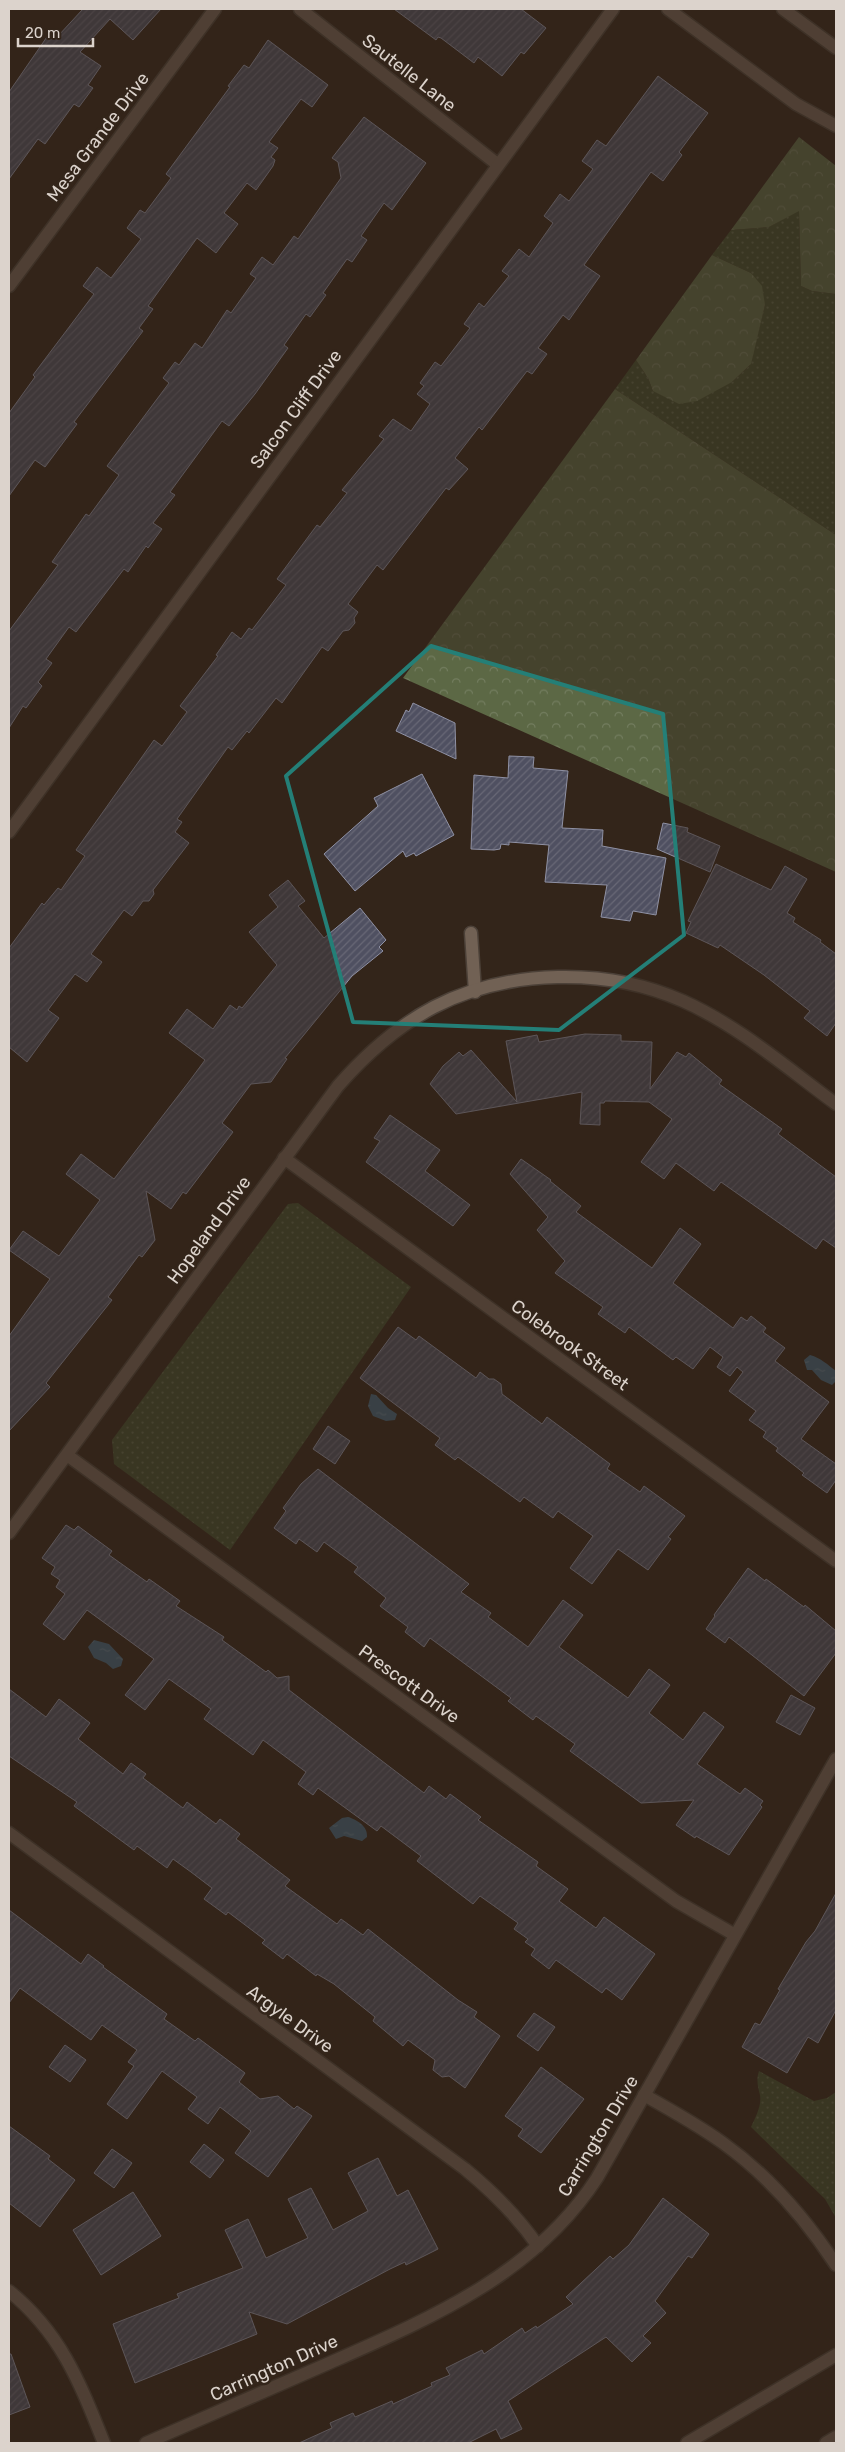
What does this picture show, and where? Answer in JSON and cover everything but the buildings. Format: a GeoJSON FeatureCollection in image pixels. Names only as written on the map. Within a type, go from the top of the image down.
{"type":"FeatureCollection","features":[{"type":"Feature","properties":{"kind":"street","name":"Mesa Grande Drive"},"geometry":{"type":"LineString","coordinates":[[9,286],[215,9]]}},
{"type":"Feature","properties":{"kind":"street","name":"Sautelle Lane"},"geometry":{"type":"LineString","coordinates":[[300,9],[497,164]]}},
{"type":"Feature","properties":{"kind":"street","name":"Salcon Cliff Drive"},"geometry":{"type":"LineString","coordinates":[[9,832],[497,164],[613,9]]}},
{"type":"Feature","properties":{"kind":"street"},"geometry":{"type":"LineString","coordinates":[[668,9],[796,104],[836,126]]}},
{"type":"Feature","properties":{"kind":"street"},"geometry":{"type":"LineString","coordinates":[[783,9],[836,48]]}},
{"type":"Feature","properties":{"kind":"street"},"geometry":{"type":"LineString","coordinates":[[471,934],[476,992]]}},
{"type":"Feature","properties":{"kind":"street","name":"Hopeland Drive"},"geometry":{"type":"LineString","coordinates":[[9,1533],[338,1086],[377,1044],[435,1007],[476,992],[546,977],[574,977],[639,986],[682,1001],[724,1023],[836,1104]]}},
{"type":"Feature","properties":{"kind":"street","name":"Colebrook Street"},"geometry":{"type":"LineString","coordinates":[[284,1158],[836,1561]]}},
{"type":"Feature","properties":{"kind":"street","name":"Prescott Drive"},"geometry":{"type":"LineString","coordinates":[[66,1455],[676,1901],[735,1935]]}},
{"type":"Feature","properties":{"kind":"street","name":"Carrington Drive"},"geometry":{"type":"LineString","coordinates":[[146,2443],[412,2327],[491,2282],[538,2246],[571,2213],[584,2196],[644,2095],[836,1759]]}},
{"type":"Feature","properties":{"kind":"street","name":"Argyle Drive"},"geometry":{"type":"LineString","coordinates":[[9,1833],[465,2170],[501,2201],[524,2226],[538,2246]]}},
{"type":"Feature","properties":{"kind":"street"},"geometry":{"type":"LineString","coordinates":[[644,2095],[722,2142],[762,2175],[804,2218],[836,2265]]}},
{"type":"Feature","properties":{"kind":"street"},"geometry":{"type":"LineString","coordinates":[[9,2291],[39,2318],[65,2354],[78,2379],[104,2443]]}},
{"type":"Feature","properties":{"kind":"street"},"geometry":{"type":"LineString","coordinates":[[687,2443],[836,2355]]}},
{"type":"Feature","properties":{"kind":"street"},"geometry":{"type":"LineString","coordinates":[[826,2443],[836,2437]]}},
{"type":"Feature","properties":{"kind":"highlighted area"},"geometry":{"type":"Polygon","coordinates":[[[431,646],[663,714],[684,935],[559,1030],[353,1022],[286,776],[431,646]]]}},
{"type":"Feature","properties":{"kind":"green space"},"geometry":{"type":"Polygon","coordinates":[[[799,137],[836,166],[836,294],[812,291],[801,286],[799,211],[769,227],[731,230],[799,137]]]}},
{"type":"Feature","properties":{"kind":"green space"},"geometry":{"type":"Polygon","coordinates":[[[799,210],[801,286],[812,291],[836,294],[836,535],[615,389],[636,360],[648,378],[653,391],[732,382],[750,365],[765,305],[751,273],[712,255],[731,230],[769,227],[799,210]]]}},
{"type":"Feature","properties":{"kind":"green space"},"geometry":{"type":"Polygon","coordinates":[[[712,255],[751,273],[762,286],[765,305],[751,364],[732,382],[697,401],[679,404],[653,391],[648,378],[636,360],[712,255]]]}},
{"type":"Feature","properties":{"kind":"green space"},"geometry":{"type":"Polygon","coordinates":[[[615,389],[836,535],[836,872],[403,678],[615,389]]]}},
{"type":"Feature","properties":{"kind":"green space"},"geometry":{"type":"Polygon","coordinates":[[[298,1203],[411,1287],[230,1550],[114,1464],[112,1440],[288,1204],[298,1203]]]}},
{"type":"Feature","properties":{"kind":"green space"},"geometry":{"type":"Polygon","coordinates":[[[759,2071],[814,2101],[827,2098],[836,2092],[836,2218],[825,2199],[751,2127],[760,2103],[757,2080],[759,2071]]]}},
{"type":"Feature","properties":{"kind":"water"},"geometry":{"type":"Polygon","coordinates":[[[810,1355],[821,1360],[836,1371],[836,1381],[832,1385],[821,1380],[812,1370],[807,1370],[804,1360],[810,1355]]]}},
{"type":"Feature","properties":{"kind":"water"},"geometry":{"type":"Polygon","coordinates":[[[371,1394],[376,1395],[388,1408],[397,1414],[395,1420],[386,1421],[373,1416],[368,1406],[371,1394]]]}},
{"type":"Feature","properties":{"kind":"water"},"geometry":{"type":"Polygon","coordinates":[[[94,1640],[109,1644],[123,1659],[121,1666],[113,1669],[106,1663],[94,1658],[88,1647],[94,1640]]]}},
{"type":"Feature","properties":{"kind":"water"},"geometry":{"type":"Polygon","coordinates":[[[348,1817],[358,1822],[366,1830],[367,1837],[362,1841],[344,1836],[336,1839],[329,1828],[342,1818],[348,1817]]]}}]}
